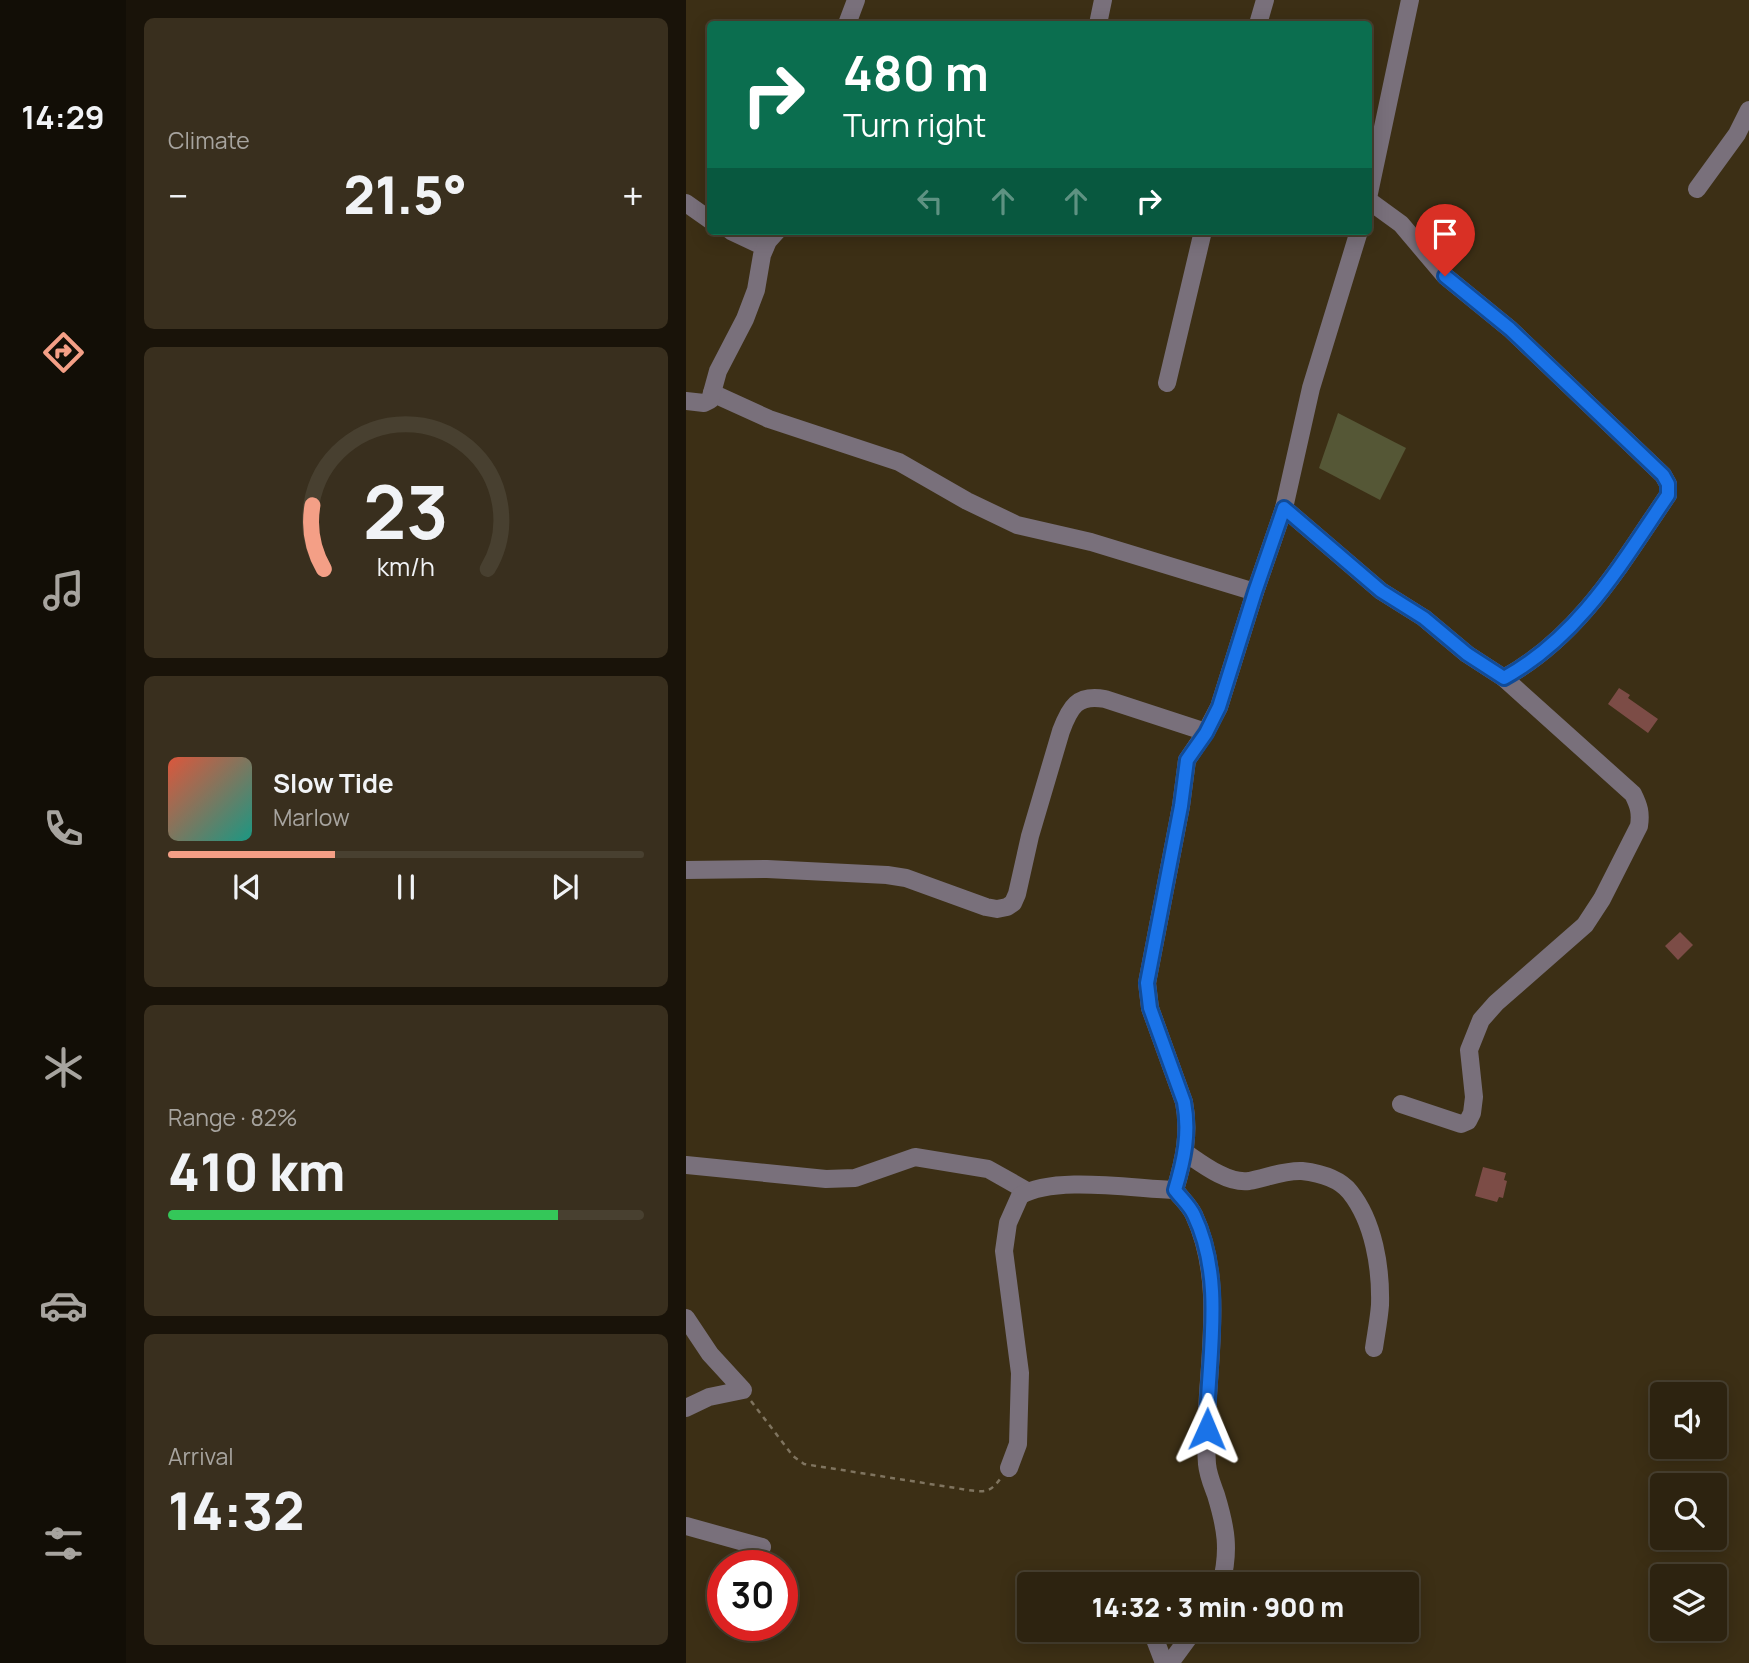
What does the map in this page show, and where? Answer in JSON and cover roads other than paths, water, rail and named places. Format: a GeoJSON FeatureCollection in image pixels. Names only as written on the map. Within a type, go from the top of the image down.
{"type":"FeatureCollection","features":[{"type":"Feature","properties":{"kind":"street"},"geometry":{"type":"LineString","coordinates":[[848,21],[856,0]]}},
{"type":"Feature","properties":{"kind":"street"},"geometry":{"type":"LineString","coordinates":[[1099,21],[1103,0]]}},
{"type":"Feature","properties":{"kind":"street"},"geometry":{"type":"LineString","coordinates":[[1259,21],[1265,0]]}},
{"type":"Feature","properties":{"kind":"street"},"geometry":{"type":"LineString","coordinates":[[1372,180],[1410,0]]}},
{"type":"Feature","properties":{"kind":"street"},"geometry":{"type":"LineString","coordinates":[[1697,190],[1743,137],[1749,110]]}},
{"type":"Feature","properties":{"kind":"street"},"geometry":{"type":"LineString","coordinates":[[1372,202],[1401,224],[1445,276],[1510,329],[1663,475],[1668,484],[1668,495],[1586,611],[1534,660],[1504,678]]}},
{"type":"Feature","properties":{"kind":"street"},"geometry":{"type":"LineString","coordinates":[[686,203],[707,218]]}},
{"type":"Feature","properties":{"kind":"street"},"geometry":{"type":"LineString","coordinates":[[740,235],[765,247]]}},
{"type":"Feature","properties":{"kind":"street"},"geometry":{"type":"LineString","coordinates":[[686,401],[710,400],[718,371],[745,319],[756,290],[765,247],[774,235]]}},
{"type":"Feature","properties":{"kind":"street"},"geometry":{"type":"LineString","coordinates":[[1167,383],[1202,235]]}},
{"type":"Feature","properties":{"kind":"street"},"geometry":{"type":"LineString","coordinates":[[1175,1190],[1185,1153],[1187,1116],[1150,1008],[1147,983],[1181,806],[1186,766],[1189,754],[1206,733],[1219,707],[1284,508],[1311,388],[1358,235]]}},
{"type":"Feature","properties":{"kind":"street"},"geometry":{"type":"LineString","coordinates":[[712,393],[769,419],[899,463],[1017,525],[1091,542],[1255,592]]}},
{"type":"Feature","properties":{"kind":"street"},"geometry":{"type":"LineString","coordinates":[[1284,508],[1381,591],[1424,618],[1467,654],[1504,678],[1633,794],[1641,815],[1639,826],[1602,899],[1585,925],[1496,1003],[1481,1020],[1469,1050],[1474,1097],[1468,1121],[1461,1124],[1401,1104]]}},
{"type":"Feature","properties":{"kind":"street"},"geometry":{"type":"LineString","coordinates":[[686,870],[767,869],[887,875],[906,878],[986,907],[1007,907],[1013,903],[1017,894],[1030,836],[1067,715],[1074,705],[1093,697],[1105,699],[1206,733]]}},
{"type":"Feature","properties":{"kind":"street"},"geometry":{"type":"LineString","coordinates":[[1185,1153],[1236,1180],[1245,1181],[1298,1171],[1325,1175],[1349,1190],[1362,1214],[1376,1256],[1380,1305],[1374,1348]]}},
{"type":"Feature","properties":{"kind":"street"},"geometry":{"type":"LineString","coordinates":[[686,1165],[826,1180],[855,1178],[915,1157],[988,1169],[1027,1192]]}},
{"type":"Feature","properties":{"kind":"street"},"geometry":{"type":"LineString","coordinates":[[1009,1468],[1018,1444],[1020,1373],[1004,1251],[1008,1223],[1016,1202],[1027,1192],[1042,1188],[1096,1184],[1175,1190],[1193,1212],[1208,1264],[1213,1317],[1206,1454],[1208,1473],[1226,1535],[1227,1561],[1224,1572]]}},
{"type":"Feature","properties":{"kind":"street"},"geometry":{"type":"LineString","coordinates":[[686,1318],[710,1354],[743,1390],[709,1397],[686,1408]]}},
{"type":"Feature","properties":{"kind":"street"},"geometry":{"type":"LineString","coordinates":[[686,1526],[762,1547]]}},
{"type":"Feature","properties":{"kind":"street"},"geometry":{"type":"LineString","coordinates":[[1156,1642],[1164,1663]]}},
{"type":"Feature","properties":{"kind":"street"},"geometry":{"type":"LineString","coordinates":[[1170,1663],[1185,1642]]}}]}
